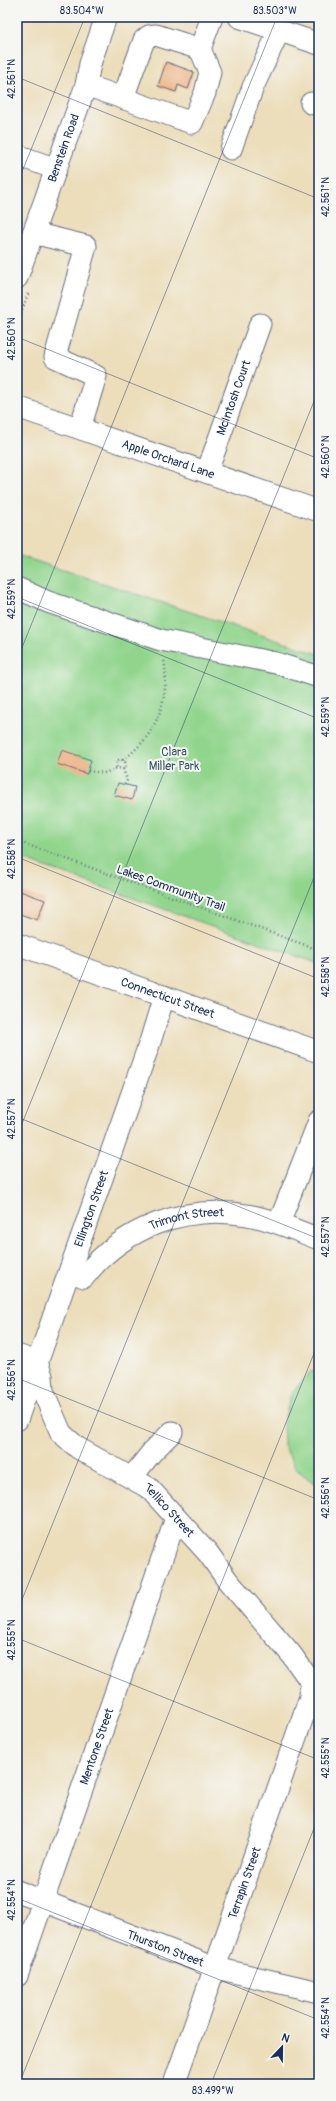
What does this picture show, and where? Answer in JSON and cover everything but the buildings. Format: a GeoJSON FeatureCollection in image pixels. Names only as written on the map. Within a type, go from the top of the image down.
{"type":"FeatureCollection","features":[{"type":"Feature","properties":{"kind":"street","name":"Benstein Road"},"geometry":{"type":"LineString","coordinates":[[17,278],[86,85],[90,64],[106,17]]}},
{"type":"Feature","properties":{"kind":"street"},"geometry":{"type":"LineString","coordinates":[[86,85],[192,123],[205,93],[210,72],[200,50],[212,17]]}},
{"type":"Feature","properties":{"kind":"street"},"geometry":{"type":"LineString","coordinates":[[239,17],[319,44]]}},
{"type":"Feature","properties":{"kind":"street"},"geometry":{"type":"LineString","coordinates":[[231,149],[254,87],[279,31]]}},
{"type":"Feature","properties":{"kind":"street"},"geometry":{"type":"LineString","coordinates":[[123,98],[144,40],[149,36],[156,35],[200,50]]}},
{"type":"Feature","properties":{"kind":"street"},"geometry":{"type":"LineString","coordinates":[[17,155],[56,169]]}},
{"type":"Feature","properties":{"kind":"street"},"geometry":{"type":"LineString","coordinates":[[33,233],[86,246],[55,357],[96,376],[80,428]]}},
{"type":"Feature","properties":{"kind":"street","name":"McIntosh Court"},"geometry":{"type":"LineString","coordinates":[[207,472],[260,324]]}},
{"type":"Feature","properties":{"kind":"street","name":"Apple Orchard Lane"},"geometry":{"type":"LineString","coordinates":[[17,407],[319,511]]}},
{"type":"Feature","properties":{"kind":"street"},"geometry":{"type":"LineString","coordinates":[[17,588],[48,602],[161,640],[276,663],[319,677]]}},
{"type":"Feature","properties":{"kind":"street","name":"Connecticut Street"},"geometry":{"type":"LineString","coordinates":[[17,944],[319,1052]]}},
{"type":"Feature","properties":{"kind":"street","name":"Ellington Street"},"geometry":{"type":"LineString","coordinates":[[17,1420],[150,1042],[164,996]]}},
{"type":"Feature","properties":{"kind":"street"},"geometry":{"type":"LineString","coordinates":[[279,1223],[319,1121]]}},
{"type":"Feature","properties":{"kind":"street","name":"Trimont Street"},"geometry":{"type":"LineString","coordinates":[[70,1271],[84,1277],[93,1265],[130,1235],[166,1219],[200,1213],[246,1215],[279,1223],[319,1239]]}},
{"type":"Feature","properties":{"kind":"street"},"geometry":{"type":"LineString","coordinates":[[17,1355],[37,1362]]}},
{"type":"Feature","properties":{"kind":"street","name":"Tellico Street"},"geometry":{"type":"LineString","coordinates":[[37,1362],[42,1376],[43,1391],[61,1433],[84,1452],[132,1477],[149,1488],[208,1552],[228,1581],[315,1683]]}},
{"type":"Feature","properties":{"kind":"street"},"geometry":{"type":"LineString","coordinates":[[132,1477],[152,1452],[172,1432]]}},
{"type":"Feature","properties":{"kind":"street","name":"Mentone Street"},"geometry":{"type":"LineString","coordinates":[[17,1976],[176,1518]]}},
{"type":"Feature","properties":{"kind":"street","name":"Terrapin Street"},"geometry":{"type":"LineString","coordinates":[[174,2084],[315,1683]]}},
{"type":"Feature","properties":{"kind":"street","name":"Thurston Street"},"geometry":{"type":"LineString","coordinates":[[17,1891],[44,1900],[216,1968],[319,1992]]}},
{"type":"Feature","properties":{"kind":"path"},"geometry":{"type":"LineString","coordinates":[[117,768],[117,761],[123,760],[138,748],[155,726],[165,693],[161,640]]}},
{"type":"Feature","properties":{"kind":"path"},"geometry":{"type":"LineString","coordinates":[[123,760],[126,763],[123,769],[127,780],[125,785]]}},
{"type":"Feature","properties":{"kind":"path"},"geometry":{"type":"LineString","coordinates":[[88,771],[105,773],[117,768],[123,769]]}},
{"type":"Feature","properties":{"kind":"path","name":"Lakes Community Trail"},"geometry":{"type":"LineString","coordinates":[[17,841],[319,950]]}},
{"type":"Feature","properties":{"kind":"green space","name":"Clara Miller Park"},"geometry":{"type":"Polygon","coordinates":[[[17,555],[319,654],[319,964],[17,857],[17,555]]]}},
{"type":"Feature","properties":{"kind":"green space"},"geometry":{"type":"Polygon","coordinates":[[[312,1370],[319,1370],[319,1487],[296,1469],[284,1446],[283,1424],[291,1394],[312,1370]]]}}]}
